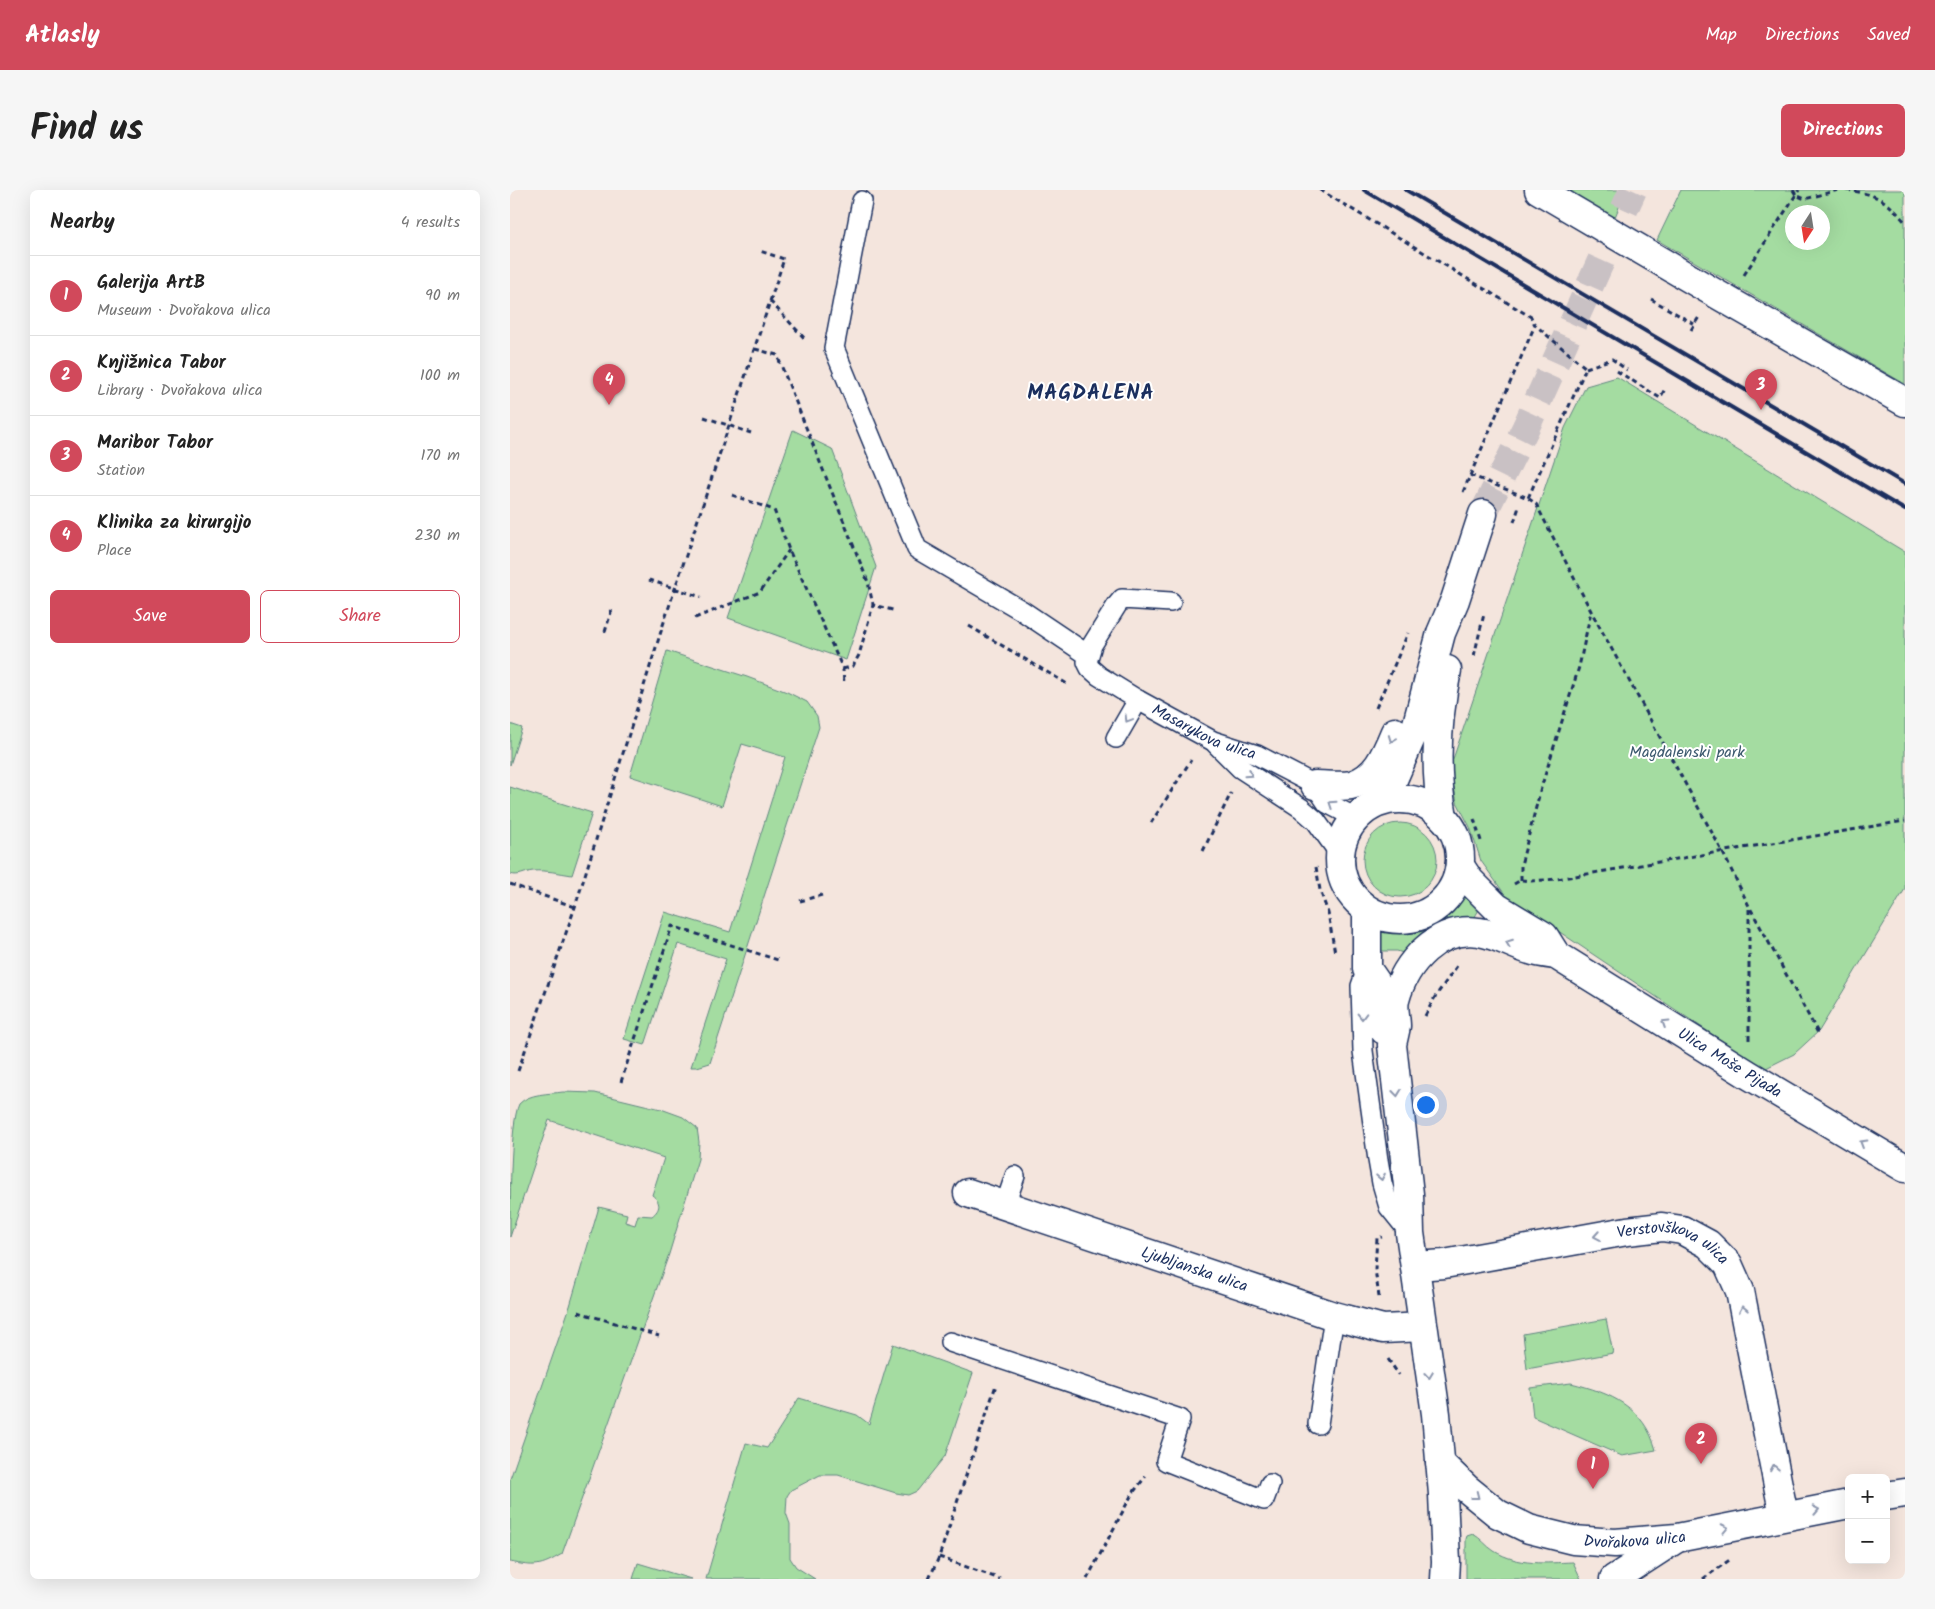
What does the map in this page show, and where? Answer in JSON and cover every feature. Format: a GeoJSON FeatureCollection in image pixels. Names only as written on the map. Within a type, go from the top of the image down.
{"type":"FeatureCollection","features":[{"type":"Feature","properties":{"kind":"street"},"geometry":{"type":"LineString","coordinates":[[1539,190],[1905,402]]}},
{"type":"Feature","properties":{"kind":"street"},"geometry":{"type":"LineString","coordinates":[[1380,801],[1391,784],[1417,724],[1441,633],[1455,600],[1482,514]]}},
{"type":"Feature","properties":{"kind":"street"},"geometry":{"type":"LineString","coordinates":[[1315,785],[1351,785],[1370,776],[1379,765],[1388,750],[1427,640],[1455,600]]}},
{"type":"Feature","properties":{"kind":"street"},"geometry":{"type":"LineString","coordinates":[[1443,817],[1439,795],[1437,758],[1443,690],[1453,640],[1455,600]]}},
{"type":"Feature","properties":{"kind":"street"},"geometry":{"type":"LineString","coordinates":[[1411,799],[1434,809],[1443,817],[1457,838],[1460,866],[1453,888],[1436,907],[1422,915],[1400,919],[1383,917],[1368,910],[1351,894],[1345,885],[1340,870],[1328,858],[1354,818],[1364,809],[1380,801],[1411,799]]}},
{"type":"Feature","properties":{"kind":"street"},"geometry":{"type":"LineString","coordinates":[[1460,866],[1470,881],[1496,907],[1544,936],[1556,955]]}},
{"type":"Feature","properties":{"kind":"street"},"geometry":{"type":"LineString","coordinates":[[1368,910],[1367,968],[1376,982],[1383,1028],[1392,1045]]}},
{"type":"Feature","properties":{"kind":"street"},"geometry":{"type":"LineString","coordinates":[[1445,1579],[1446,1562],[1436,1414],[1410,1233],[1409,1194],[1392,1045],[1396,1026],[1395,1001],[1400,986],[1418,956],[1431,944],[1451,934],[1463,931],[1481,932],[1532,951],[1556,955]]}},
{"type":"Feature","properties":{"kind":"street","name":"Ulica Moše Pijada"},"geometry":{"type":"LineString","coordinates":[[1556,955],[1740,1070],[1905,1168]]}},
{"type":"Feature","properties":{"kind":"street","name":"Ljubljanska ulica"},"geometry":{"type":"LineString","coordinates":[[968,1193],[1334,1316],[1383,1329],[1423,1327]]}},
{"type":"Feature","properties":{"kind":"street","name":"Verstovškova ulica"},"geometry":{"type":"LineString","coordinates":[[1416,1266],[1444,1264],[1627,1231],[1662,1227],[1682,1230],[1708,1244],[1728,1264],[1740,1291],[1784,1516]]}},
{"type":"Feature","properties":{"kind":"street","name":"Dvořakova ulica"},"geometry":{"type":"LineString","coordinates":[[1440,1463],[1466,1488],[1498,1514],[1529,1529],[1573,1540],[1615,1543],[1677,1538],[1845,1505]]}},
{"type":"Feature","properties":{"kind":"street"},"geometry":{"type":"LineString","coordinates":[[1890,1495],[1905,1492]]}},
{"type":"Feature","properties":{"kind":"street"},"geometry":{"type":"LineString","coordinates":[[1614,1579],[1677,1538]]}},
{"type":"Feature","properties":{"kind":"lane"},"geometry":{"type":"LineString","coordinates":[[862,201],[834,348],[917,549],[1020,610],[1088,655],[1092,645],[1122,599],[1171,602]]}},
{"type":"Feature","properties":{"kind":"lane","name":"Masarykova ulica"},"geometry":{"type":"LineString","coordinates":[[1088,655],[1087,662],[1095,672],[1138,700],[1213,741],[1257,755],[1315,785],[1327,803],[1354,818]]}},
{"type":"Feature","properties":{"kind":"lane"},"geometry":{"type":"LineString","coordinates":[[1116,738],[1138,700]]}},
{"type":"Feature","properties":{"kind":"lane"},"geometry":{"type":"LineString","coordinates":[[1213,741],[1240,768],[1301,808],[1316,821],[1328,858]]}},
{"type":"Feature","properties":{"kind":"lane"},"geometry":{"type":"LineString","coordinates":[[1367,968],[1361,986],[1363,1051],[1376,1151],[1382,1183],[1389,1206],[1410,1233]]}},
{"type":"Feature","properties":{"kind":"lane"},"geometry":{"type":"LineString","coordinates":[[1005,1205],[1015,1176]]}},
{"type":"Feature","properties":{"kind":"lane"},"geometry":{"type":"LineString","coordinates":[[1318,1424],[1334,1316]]}},
{"type":"Feature","properties":{"kind":"lane"},"geometry":{"type":"LineString","coordinates":[[950,1342],[1180,1419],[1166,1460],[1264,1500],[1270,1484]]}},
{"type":"Feature","properties":{"kind":"path"},"geometry":{"type":"LineString","coordinates":[[1320,190],[1531,317],[1535,326],[1586,368]]}},
{"type":"Feature","properties":{"kind":"path"},"geometry":{"type":"LineString","coordinates":[[1793,190],[1796,195],[1805,198],[1838,190]]}},
{"type":"Feature","properties":{"kind":"path"},"geometry":{"type":"LineString","coordinates":[[1742,278],[1799,190]]}},
{"type":"Feature","properties":{"kind":"path"},"geometry":{"type":"LineString","coordinates":[[1846,190],[1872,194],[1895,209],[1905,222]]}},
{"type":"Feature","properties":{"kind":"path"},"geometry":{"type":"LineString","coordinates":[[518,1071],[575,907],[675,589],[784,259],[760,251]]}},
{"type":"Feature","properties":{"kind":"path"},"geometry":{"type":"LineString","coordinates":[[1651,299],[1694,324]]}},
{"type":"Feature","properties":{"kind":"path"},"geometry":{"type":"LineString","coordinates":[[770,301],[806,340]]}},
{"type":"Feature","properties":{"kind":"path"},"geometry":{"type":"LineString","coordinates":[[1470,474],[1535,326]]}},
{"type":"Feature","properties":{"kind":"path"},"geometry":{"type":"LineString","coordinates":[[755,348],[777,355],[868,582],[872,605],[859,655],[853,666],[843,669]]}},
{"type":"Feature","properties":{"kind":"path"},"geometry":{"type":"LineString","coordinates":[[1626,370],[1612,359],[1586,368],[1528,498],[1536,504],[1591,611],[1722,851],[1749,906],[1818,1033]]}},
{"type":"Feature","properties":{"kind":"path"},"geometry":{"type":"LineString","coordinates":[[1617,371],[1660,398],[1665,389],[1664,391]]}},
{"type":"Feature","properties":{"kind":"path"},"geometry":{"type":"LineString","coordinates":[[704,417],[751,433]]}},
{"type":"Feature","properties":{"kind":"path"},"geometry":{"type":"LineString","coordinates":[[732,495],[774,510],[789,550],[843,669],[844,684]]}},
{"type":"Feature","properties":{"kind":"path"},"geometry":{"type":"LineString","coordinates":[[1512,525],[1519,507]]}},
{"type":"Feature","properties":{"kind":"path"},"geometry":{"type":"LineString","coordinates":[[695,618],[760,592],[789,550]]}},
{"type":"Feature","properties":{"kind":"path"},"geometry":{"type":"LineString","coordinates":[[649,580],[701,597]]}},
{"type":"Feature","properties":{"kind":"path"},"geometry":{"type":"LineString","coordinates":[[872,605],[896,611]]}},
{"type":"Feature","properties":{"kind":"path"},"geometry":{"type":"LineString","coordinates":[[1473,662],[1486,607]]}},
{"type":"Feature","properties":{"kind":"path"},"geometry":{"type":"LineString","coordinates":[[605,632],[612,609]]}},
{"type":"Feature","properties":{"kind":"path"},"geometry":{"type":"LineString","coordinates":[[1521,880],[1521,865],[1541,788],[1579,667],[1591,611]]}},
{"type":"Feature","properties":{"kind":"path"},"geometry":{"type":"LineString","coordinates":[[969,626],[1070,685]]}},
{"type":"Feature","properties":{"kind":"path"},"geometry":{"type":"LineString","coordinates":[[1151,823],[1191,760]]}},
{"type":"Feature","properties":{"kind":"path"},"geometry":{"type":"LineString","coordinates":[[1203,851],[1234,786]]}},
{"type":"Feature","properties":{"kind":"path"},"geometry":{"type":"LineString","coordinates":[[1471,812],[1482,845]]}},
{"type":"Feature","properties":{"kind":"path"},"geometry":{"type":"LineString","coordinates":[[1508,888],[1521,880],[1556,879],[1905,821]]}},
{"type":"Feature","properties":{"kind":"path"},"geometry":{"type":"LineString","coordinates":[[1328,858],[1320,890],[1328,913],[1337,962]]}},
{"type":"Feature","properties":{"kind":"path"},"geometry":{"type":"LineString","coordinates":[[510,884],[575,907]]}},
{"type":"Feature","properties":{"kind":"path"},"geometry":{"type":"LineString","coordinates":[[800,901],[822,895]]}},
{"type":"Feature","properties":{"kind":"path"},"geometry":{"type":"LineString","coordinates":[[1749,906],[1749,1042]]}},
{"type":"Feature","properties":{"kind":"path"},"geometry":{"type":"LineString","coordinates":[[622,1082],[672,926],[781,960]]}},
{"type":"Feature","properties":{"kind":"path"},"geometry":{"type":"LineString","coordinates":[[1424,1022],[1435,997],[1459,963]]}},
{"type":"Feature","properties":{"kind":"path"},"geometry":{"type":"LineString","coordinates":[[1375,1269],[1377,1238]]}},
{"type":"Feature","properties":{"kind":"path"},"geometry":{"type":"LineString","coordinates":[[578,1312],[658,1336]]}},
{"type":"Feature","properties":{"kind":"path"},"geometry":{"type":"LineString","coordinates":[[929,1579],[939,1557],[1004,1361]]}},
{"type":"Feature","properties":{"kind":"path"},"geometry":{"type":"LineString","coordinates":[[1087,1579],[1132,1494],[1150,1471],[1166,1460]]}},
{"type":"Feature","properties":{"kind":"path"},"geometry":{"type":"LineString","coordinates":[[939,1557],[1000,1579]]}},
{"type":"Feature","properties":{"kind":"path"},"geometry":{"type":"LineString","coordinates":[[1703,1579],[1729,1560],[1737,1558]]}},
{"type":"Feature","properties":{"kind":"green space"},"geometry":{"type":"Polygon","coordinates":[[[1561,190],[1626,190],[1613,222],[1561,190]]]}},
{"type":"Feature","properties":{"kind":"green space"},"geometry":{"type":"Polygon","coordinates":[[[1681,190],[1905,190],[1905,384],[1657,240],[1681,190]]]}},
{"type":"Feature","properties":{"kind":"green space","name":"Magdalenski park"},"geometry":{"type":"Polygon","coordinates":[[[1617,377],[1905,552],[1905,889],[1819,1031],[1794,1054],[1764,1069],[1506,896],[1481,861],[1470,827],[1457,802],[1450,768],[1565,428],[1586,386],[1617,377]]]}},
{"type":"Feature","properties":{"kind":"green space"},"geometry":{"type":"Polygon","coordinates":[[[793,430],[832,449],[876,567],[846,660],[728,618],[793,430]]]}},
{"type":"Feature","properties":{"kind":"green space"},"geometry":{"type":"Polygon","coordinates":[[[667,651],[747,677],[787,692],[807,702],[817,716],[819,727],[710,1063],[697,1067],[691,1067],[726,959],[678,944],[645,1045],[624,1039],[665,912],[730,932],[785,757],[742,744],[722,806],[630,776],[667,651]]]}},
{"type":"Feature","properties":{"kind":"green space"},"geometry":{"type":"Polygon","coordinates":[[[510,724],[522,728],[510,765],[510,724]]]}},
{"type":"Feature","properties":{"kind":"green space"},"geometry":{"type":"Polygon","coordinates":[[[510,787],[592,813],[572,875],[538,871],[519,875],[510,874],[510,787]]]}},
{"type":"Feature","properties":{"kind":"green space"},"geometry":{"type":"Polygon","coordinates":[[[1400,823],[1414,826],[1426,834],[1434,846],[1437,860],[1434,874],[1426,886],[1414,894],[1400,897],[1386,894],[1374,886],[1366,874],[1363,860],[1366,846],[1374,834],[1386,826],[1400,823]]]}},
{"type":"Feature","properties":{"kind":"green space"},"geometry":{"type":"Polygon","coordinates":[[[1466,895],[1481,906],[1472,922],[1406,954],[1397,951],[1381,951],[1379,931],[1407,934],[1429,928],[1439,923],[1448,915],[1466,895]]]}},
{"type":"Feature","properties":{"kind":"green space"},"geometry":{"type":"Polygon","coordinates":[[[563,1092],[595,1093],[661,1109],[683,1117],[697,1128],[699,1142],[698,1159],[669,1254],[562,1554],[542,1564],[526,1565],[510,1562],[510,1479],[570,1306],[599,1207],[627,1214],[625,1222],[635,1225],[638,1215],[652,1216],[659,1206],[652,1195],[664,1158],[549,1120],[510,1237],[512,1147],[519,1104],[523,1100],[534,1096],[563,1092]]]}},
{"type":"Feature","properties":{"kind":"green space"},"geometry":{"type":"Polygon","coordinates":[[[1606,1319],[1613,1353],[1527,1369],[1523,1334],[1606,1319]]]}},
{"type":"Feature","properties":{"kind":"green space"},"geometry":{"type":"Polygon","coordinates":[[[893,1344],[973,1373],[945,1456],[917,1491],[908,1495],[838,1475],[820,1475],[791,1490],[787,1496],[786,1513],[790,1524],[790,1558],[796,1567],[815,1579],[706,1579],[746,1443],[767,1448],[799,1398],[857,1415],[869,1424],[893,1344]]]}},
{"type":"Feature","properties":{"kind":"green space"},"geometry":{"type":"Polygon","coordinates":[[[1571,1383],[1612,1397],[1624,1404],[1643,1423],[1651,1435],[1656,1450],[1622,1456],[1533,1417],[1530,1388],[1571,1383]]]}},
{"type":"Feature","properties":{"kind":"green space"},"geometry":{"type":"Polygon","coordinates":[[[1473,1534],[1494,1551],[1513,1559],[1552,1563],[1573,1562],[1581,1579],[1466,1579],[1466,1539],[1467,1536],[1473,1534]]]}},
{"type":"Feature","properties":{"kind":"green space"},"geometry":{"type":"Polygon","coordinates":[[[638,1563],[691,1579],[633,1579],[638,1563]]]}},
{"type":"Feature","properties":{"kind":"tunnel"},"geometry":{"type":"LineString","coordinates":[[1483,514],[1526,427],[1633,190]]}},
{"type":"Feature","properties":{"kind":"railway"},"geometry":{"type":"LineString","coordinates":[[1364,190],[1905,510]]}},
{"type":"Feature","properties":{"kind":"railway"},"geometry":{"type":"LineString","coordinates":[[1406,190],[1905,484]]}},
{"type":"Feature","properties":{"kind":"place","name":"Klinika za kirurgijo"},"geometry":{"type":"Point","coordinates":[609,405]}},
{"type":"Feature","properties":{"kind":"place","name":"Maribor Tabor"},"geometry":{"type":"Point","coordinates":[1761,410]}},
{"type":"Feature","properties":{"kind":"place","name":"Knjižnica Tabor"},"geometry":{"type":"Point","coordinates":[1701,1464]}},
{"type":"Feature","properties":{"kind":"place","name":"Galerija ArtB"},"geometry":{"type":"Point","coordinates":[1593,1489]}},
{"type":"Feature","properties":{"kind":"district","name":"MAGDALENA"},"geometry":{"type":"Point","coordinates":[1091,393]}}]}
